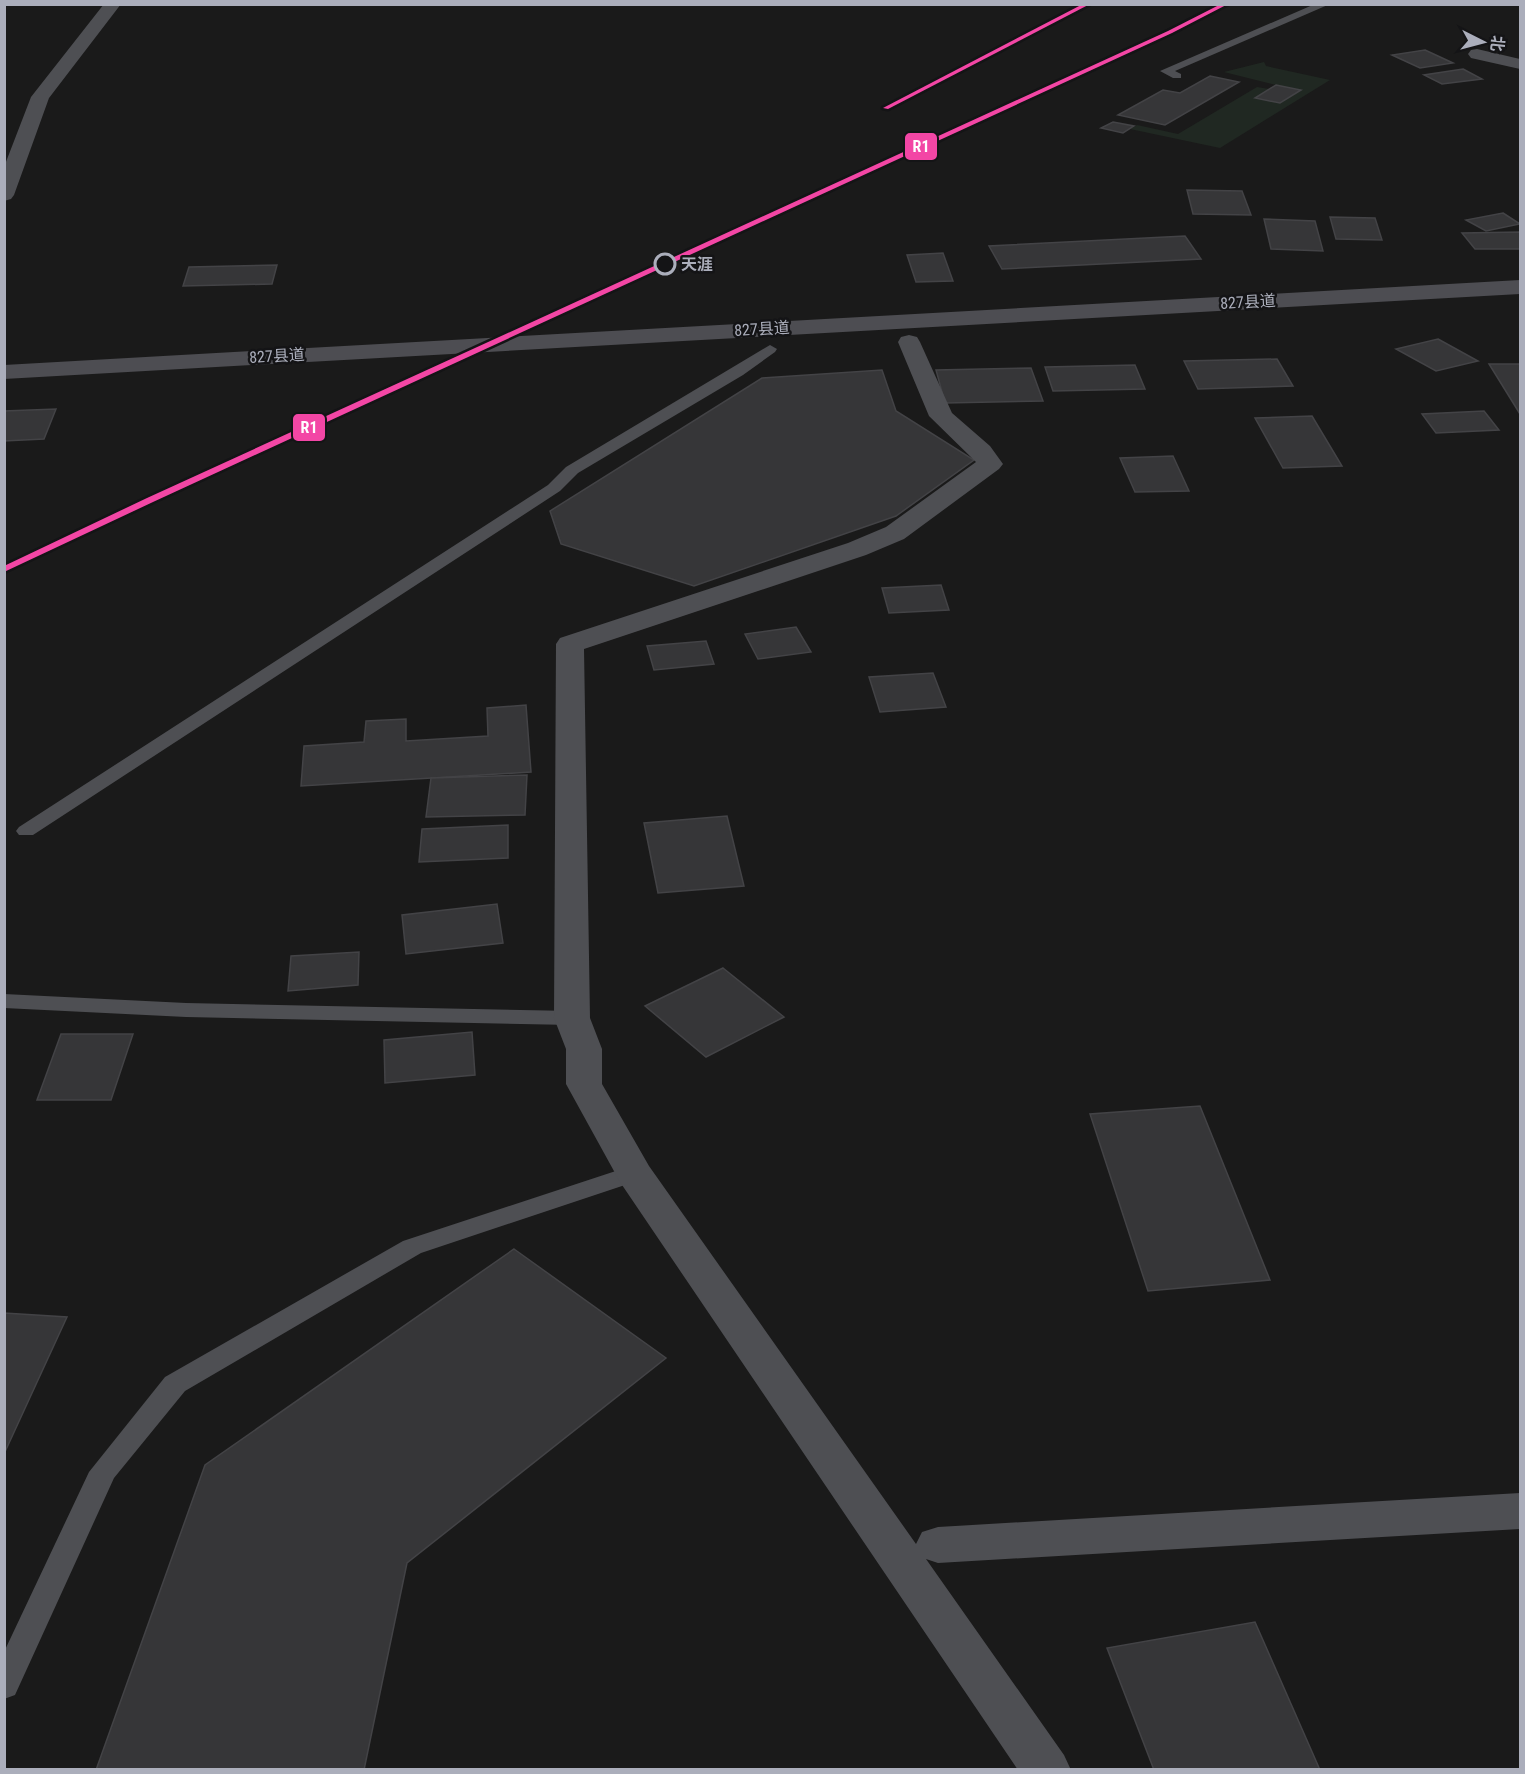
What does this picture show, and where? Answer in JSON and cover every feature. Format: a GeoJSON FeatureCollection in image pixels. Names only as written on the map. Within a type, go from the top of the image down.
{"type":"FeatureCollection","features":[{"type":"Feature","properties":{"kind":"main road","name":"827县道"},"geometry":{"type":"LineString","coordinates":[[4,372],[1521,287]]}},
{"type":"Feature","properties":{"kind":"main road","name":"827县道"},"geometry":{"type":"LineString","coordinates":[[4,372],[277,370],[770,349],[1415,315]]}},
{"type":"Feature","properties":{"kind":"street"},"geometry":{"type":"LineString","coordinates":[[4,195],[40,97],[113,4]]}},
{"type":"Feature","properties":{"kind":"street"},"geometry":{"type":"LineString","coordinates":[[1477,54],[1521,64]]}},
{"type":"Feature","properties":{"kind":"street"},"geometry":{"type":"LineString","coordinates":[[909,342],[941,416],[981,452],[990,464],[895,533],[857,549],[570,644],[572,1018],[584,1049],[584,1084],[634,1173],[1046,1770]]}},
{"type":"Feature","properties":{"kind":"street"},"geometry":{"type":"LineString","coordinates":[[938,1545],[1521,1511]]}},
{"type":"Feature","properties":{"kind":"lane"},"geometry":{"type":"LineString","coordinates":[[1177,76],[1166,71],[1325,4]]}},
{"type":"Feature","properties":{"kind":"lane"},"geometry":{"type":"LineString","coordinates":[[26,831],[554,488],[572,470],[738,372],[770,349]]}},
{"type":"Feature","properties":{"kind":"lane"},"geometry":{"type":"LineString","coordinates":[[4,1001],[186,1010],[572,1018]]}},
{"type":"Feature","properties":{"kind":"lane"},"geometry":{"type":"LineString","coordinates":[[4,1686],[103,1472],[175,1384],[412,1246],[634,1173]]}},
{"type":"Feature","properties":{"kind":"shaded area"},"geometry":{"type":"Polygon","coordinates":[[[1264,62],[1266,66],[1330,80],[1220,148],[1130,129],[1137,125],[1178,134],[1257,87],[1269,89],[1256,98],[1280,103],[1300,91],[1224,72],[1264,62]]]}},
{"type":"Feature","properties":{"kind":"building"},"geometry":{"type":"Polygon","coordinates":[[[1425,50],[1453,63],[1420,68],[1392,55],[1425,50]]]}},
{"type":"Feature","properties":{"kind":"building"},"geometry":{"type":"Polygon","coordinates":[[[1463,69],[1482,79],[1442,84],[1424,75],[1463,69]]]}},
{"type":"Feature","properties":{"kind":"building"},"geometry":{"type":"Polygon","coordinates":[[[1210,76],[1239,82],[1165,125],[1118,115],[1163,90],[1180,93],[1210,76]]]}},
{"type":"Feature","properties":{"kind":"building"},"geometry":{"type":"Polygon","coordinates":[[[1276,85],[1301,90],[1280,103],[1255,98],[1276,85]]]}},
{"type":"Feature","properties":{"kind":"building"},"geometry":{"type":"Polygon","coordinates":[[[1113,122],[1134,126],[1123,133],[1101,128],[1113,122]]]}},
{"type":"Feature","properties":{"kind":"building"},"geometry":{"type":"Polygon","coordinates":[[[1187,190],[1242,191],[1251,215],[1193,214],[1187,190]]]}},
{"type":"Feature","properties":{"kind":"building"},"geometry":{"type":"Polygon","coordinates":[[[1503,213],[1520,224],[1486,231],[1466,220],[1503,213]]]}},
{"type":"Feature","properties":{"kind":"building"},"geometry":{"type":"Polygon","coordinates":[[[1330,217],[1375,218],[1382,240],[1336,239],[1330,217]]]}},
{"type":"Feature","properties":{"kind":"building"},"geometry":{"type":"Polygon","coordinates":[[[1264,219],[1315,221],[1323,251],[1271,249],[1264,219]]]}},
{"type":"Feature","properties":{"kind":"building"},"geometry":{"type":"Polygon","coordinates":[[[1520,232],[1520,249],[1475,249],[1462,233],[1520,232]]]}},
{"type":"Feature","properties":{"kind":"building"},"geometry":{"type":"Polygon","coordinates":[[[1185,236],[1201,259],[1002,269],[989,246],[1185,236]]]}},
{"type":"Feature","properties":{"kind":"building"},"geometry":{"type":"Polygon","coordinates":[[[943,253],[953,281],[916,282],[907,255],[943,253]]]}},
{"type":"Feature","properties":{"kind":"building"},"geometry":{"type":"Polygon","coordinates":[[[277,265],[272,284],[183,286],[189,267],[277,265]]]}},
{"type":"Feature","properties":{"kind":"building"},"geometry":{"type":"Polygon","coordinates":[[[1438,339],[1478,361],[1436,371],[1396,349],[1438,339]]]}},
{"type":"Feature","properties":{"kind":"building"},"geometry":{"type":"Polygon","coordinates":[[[1277,359],[1293,386],[1198,389],[1184,361],[1277,359]]]}},
{"type":"Feature","properties":{"kind":"building"},"geometry":{"type":"Polygon","coordinates":[[[1489,364],[1520,364],[1520,414],[1489,364]]]}},
{"type":"Feature","properties":{"kind":"building"},"geometry":{"type":"Polygon","coordinates":[[[1135,365],[1145,389],[1053,391],[1045,367],[1135,365]]]}},
{"type":"Feature","properties":{"kind":"building"},"geometry":{"type":"Polygon","coordinates":[[[1031,368],[1043,401],[945,403],[936,370],[1031,368]]]}},
{"type":"Feature","properties":{"kind":"building"},"geometry":{"type":"Polygon","coordinates":[[[882,370],[896,411],[974,460],[896,516],[694,586],[561,544],[550,511],[762,378],[882,370]]]}},
{"type":"Feature","properties":{"kind":"building"},"geometry":{"type":"Polygon","coordinates":[[[56,409],[44,439],[4,441],[4,411],[56,409]]]}},
{"type":"Feature","properties":{"kind":"building"},"geometry":{"type":"Polygon","coordinates":[[[1484,411],[1499,430],[1436,433],[1422,414],[1484,411]]]}},
{"type":"Feature","properties":{"kind":"building"},"geometry":{"type":"Polygon","coordinates":[[[1312,416],[1342,466],[1283,468],[1255,418],[1312,416]]]}},
{"type":"Feature","properties":{"kind":"building"},"geometry":{"type":"Polygon","coordinates":[[[1173,456],[1189,491],[1135,492],[1120,458],[1173,456]]]}},
{"type":"Feature","properties":{"kind":"building"},"geometry":{"type":"Polygon","coordinates":[[[941,585],[949,610],[889,613],[882,588],[941,585]]]}},
{"type":"Feature","properties":{"kind":"building"},"geometry":{"type":"Polygon","coordinates":[[[796,627],[811,652],[758,659],[745,634],[796,627]]]}},
{"type":"Feature","properties":{"kind":"building"},"geometry":{"type":"Polygon","coordinates":[[[706,641],[714,664],[654,670],[647,646],[706,641]]]}},
{"type":"Feature","properties":{"kind":"building"},"geometry":{"type":"Polygon","coordinates":[[[933,673],[946,707],[880,712],[869,677],[933,673]]]}},
{"type":"Feature","properties":{"kind":"building"},"geometry":{"type":"Polygon","coordinates":[[[526,705],[531,772],[301,786],[304,746],[364,742],[366,721],[406,719],[406,741],[488,736],[487,708],[526,705]]]}},
{"type":"Feature","properties":{"kind":"building"},"geometry":{"type":"Polygon","coordinates":[[[527,775],[525,815],[426,817],[431,778],[527,775]]]}},
{"type":"Feature","properties":{"kind":"building"},"geometry":{"type":"Polygon","coordinates":[[[727,816],[744,886],[658,893],[644,823],[727,816]]]}},
{"type":"Feature","properties":{"kind":"building"},"geometry":{"type":"Polygon","coordinates":[[[508,825],[508,858],[419,862],[422,829],[508,825]]]}},
{"type":"Feature","properties":{"kind":"building"},"geometry":{"type":"Polygon","coordinates":[[[497,904],[503,943],[406,954],[402,915],[497,904]]]}},
{"type":"Feature","properties":{"kind":"building"},"geometry":{"type":"Polygon","coordinates":[[[359,952],[358,985],[288,991],[291,956],[359,952]]]}},
{"type":"Feature","properties":{"kind":"building"},"geometry":{"type":"Polygon","coordinates":[[[723,968],[784,1017],[706,1057],[645,1006],[723,968]]]}},
{"type":"Feature","properties":{"kind":"building"},"geometry":{"type":"Polygon","coordinates":[[[472,1032],[475,1075],[385,1083],[384,1040],[472,1032]]]}},
{"type":"Feature","properties":{"kind":"building"},"geometry":{"type":"Polygon","coordinates":[[[61,1034],[133,1034],[111,1100],[37,1100],[61,1034]]]}},
{"type":"Feature","properties":{"kind":"building"},"geometry":{"type":"Polygon","coordinates":[[[1200,1106],[1270,1280],[1148,1291],[1090,1114],[1200,1106]]]}},
{"type":"Feature","properties":{"kind":"building"},"geometry":{"type":"Polygon","coordinates":[[[514,1249],[666,1358],[407,1563],[364,1770],[96,1770],[205,1465],[514,1249]]]}},
{"type":"Feature","properties":{"kind":"building"},"geometry":{"type":"Polygon","coordinates":[[[4,1313],[67,1317],[4,1454],[4,1313]]]}},
{"type":"Feature","properties":{"kind":"building"},"geometry":{"type":"Polygon","coordinates":[[[1255,1622],[1320,1770],[1154,1770],[1107,1648],[1255,1622]]]}},
{"type":"Feature","properties":{"kind":"railway"},"geometry":{"type":"LineString","coordinates":[[630,280],[1170,32],[1226,4]]}},
{"type":"Feature","properties":{"kind":"railway"},"geometry":{"type":"LineString","coordinates":[[4,570],[150,500],[633,278]]}},
{"type":"Feature","properties":{"kind":"transit line","name":"R1"},"geometry":{"type":"LineString","coordinates":[[886,108],[1088,4]]}},
{"type":"Feature","properties":{"kind":"transit line","name":"R1"},"geometry":{"type":"LineString","coordinates":[[4,570],[150,500],[1170,32],[1226,4]]}},
{"type":"Feature","properties":{"kind":"place","name":"天涯"},"geometry":{"type":"Point","coordinates":[665,264]}}]}
